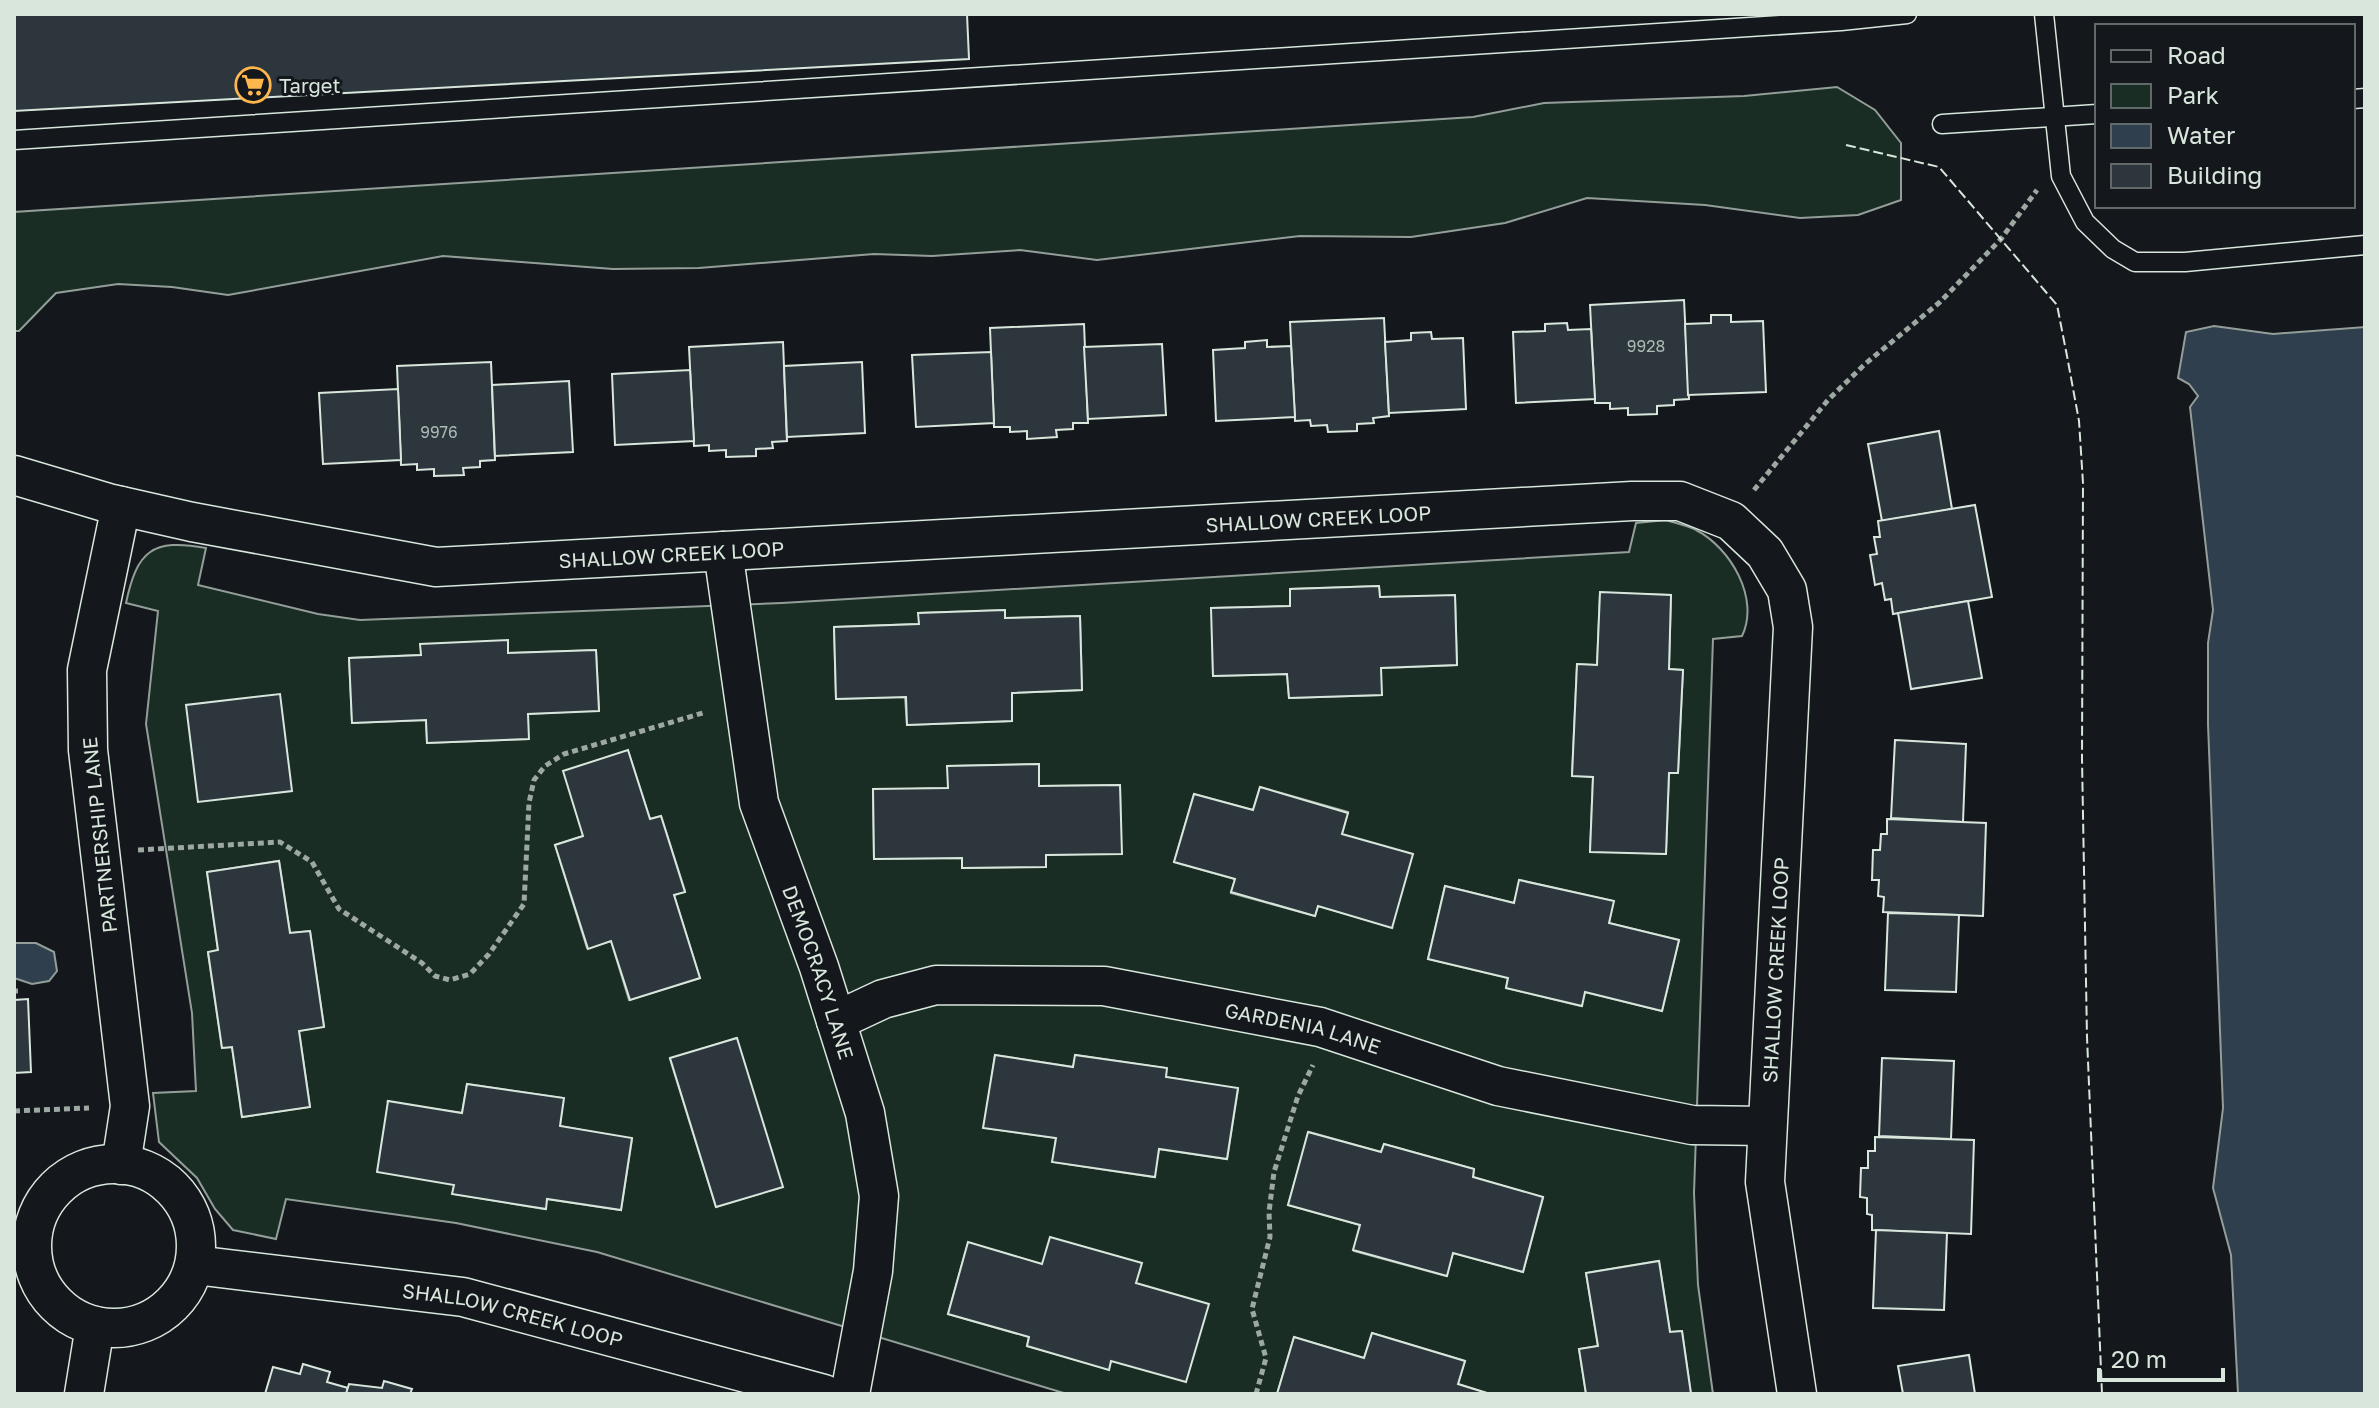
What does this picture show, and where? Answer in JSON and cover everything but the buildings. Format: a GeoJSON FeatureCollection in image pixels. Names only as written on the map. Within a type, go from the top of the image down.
{"type":"FeatureCollection","features":[{"type":"Feature","properties":{"kind":"street","name":"SHALLOW CREEK LOOP"},"geometry":{"type":"LineString","coordinates":[[14,475],[121,506],[436,567],[1632,501],[1680,501],[1731,521],[1765,553],[1787,590],[1793,627],[1765,1182],[1797,1394]]}},
{"type":"Feature","properties":{"kind":"street","name":"PARTNERSHIP LANE"},"geometry":{"type":"LineString","coordinates":[[121,506],[87,670],[88,750],[130,1106],[121,1165]]}},
{"type":"Feature","properties":{"kind":"street","name":"DEMOCRACY LANE"},"geometry":{"type":"LineString","coordinates":[[723,551],[759,803],[865,1113],[879,1196],[873,1271],[850,1394]]}},
{"type":"Feature","properties":{"kind":"street","name":"GARDENIA LANE"},"geometry":{"type":"LineString","coordinates":[[836,1021],[883,999],[936,985],[1104,986],[1330,1030],[1498,1086],[1692,1125],[1767,1126]]}},
{"type":"Feature","properties":{"kind":"street"},"geometry":{"type":"LineString","coordinates":[[107,1164],[121,1165],[157,1175],[177,1192],[190,1214],[197,1239],[195,1265],[185,1289],[169,1308],[147,1322],[122,1328],[95,1326],[72,1317],[51,1300],[38,1278],[31,1253],[33,1228],[43,1203],[60,1184],[82,1170],[107,1164]]}},
{"type":"Feature","properties":{"kind":"street","name":"SHALLOW CREEK LOOP"},"geometry":{"type":"LineString","coordinates":[[195,1265],[463,1297],[824,1394]]}},
{"type":"Feature","properties":{"kind":"street"},"geometry":{"type":"LineString","coordinates":[[84,1394],[95,1326]]}},
{"type":"Feature","properties":{"kind":"lane"},"geometry":{"type":"LineString","coordinates":[[14,140],[1825,23],[1907,14]]}},
{"type":"Feature","properties":{"kind":"lane"},"geometry":{"type":"LineString","coordinates":[[2044,14],[2057,159],[2065,190],[2085,222],[2113,249],[2135,262],[2185,262],[2365,245]]}},
{"type":"Feature","properties":{"kind":"lane"},"geometry":{"type":"LineString","coordinates":[[1942,124],[2095,114]]}},
{"type":"Feature","properties":{"kind":"path"},"geometry":{"type":"LineString","coordinates":[[1731,521],[1828,400],[1865,364],[1940,302],[2001,239],[2057,159]]}},
{"type":"Feature","properties":{"kind":"path"},"geometry":{"type":"LineString","coordinates":[[100,852],[280,842],[312,862],[339,909],[422,963],[435,976],[450,980],[470,974],[489,954],[524,904],[529,803],[534,780],[545,766],[564,754],[745,700]]}},
{"type":"Feature","properties":{"kind":"path"},"geometry":{"type":"LineString","coordinates":[[1256,1394],[1266,1358],[1252,1309],[1270,1237],[1269,1212],[1274,1172],[1298,1096],[1330,1030]]}},
{"type":"Feature","properties":{"kind":"path"},"geometry":{"type":"LineString","coordinates":[[14,1111],[130,1106]]}},
{"type":"Feature","properties":{"kind":"green space"},"geometry":{"type":"Polygon","coordinates":[[[1837,87],[1875,110],[1901,143],[1901,200],[1858,215],[1800,218],[1705,205],[1587,198],[1505,223],[1411,237],[1300,236],[1097,260],[1020,250],[932,256],[874,254],[699,268],[613,269],[443,256],[228,295],[118,284],[56,293],[19,331],[14,331],[14,212],[1473,117],[1544,103],[1744,96],[1837,87]]]}},
{"type":"Feature","properties":{"kind":"green space"},"geometry":{"type":"Polygon","coordinates":[[[1666,520],[1692,528],[1709,538],[1739,576],[1747,606],[1747,622],[1742,636],[1713,639],[1694,1193],[1698,1285],[1713,1394],[1691,1394],[1682,1331],[1670,1332],[1659,1261],[1586,1273],[1598,1346],[1579,1349],[1586,1394],[1490,1394],[1458,1384],[1465,1361],[1372,1333],[1364,1358],[1294,1337],[1277,1394],[1067,1394],[597,1252],[456,1223],[286,1199],[276,1239],[233,1230],[215,1209],[197,1178],[159,1142],[153,1093],[196,1091],[192,1013],[146,724],[158,611],[126,603],[130,585],[142,560],[160,547],[188,545],[206,548],[198,585],[318,614],[360,620],[782,603],[1629,552],[1636,523],[1666,520]],[[1379,586],[1290,589],[1290,606],[1212,608],[1213,676],[1287,674],[1289,698],[1381,695],[1381,668],[1457,665],[1455,596],[1380,597],[1379,586]],[[1600,593],[1597,665],[1577,664],[1572,775],[1593,777],[1590,851],[1666,854],[1669,773],[1678,773],[1683,670],[1669,669],[1671,595],[1600,593]],[[1005,610],[919,613],[919,624],[834,627],[836,699],[905,697],[907,725],[1012,721],[1012,693],[1082,690],[1080,616],[1005,618],[1005,610]],[[508,641],[421,655],[349,658],[352,723],[426,720],[427,743],[528,739],[528,714],[599,710],[596,650],[508,653],[508,641]],[[628,751],[583,836],[555,845],[587,948],[611,941],[629,1000],[700,978],[674,895],[685,891],[661,816],[650,819],[628,751]],[[1038,764],[948,766],[948,788],[873,790],[874,859],[962,858],[963,868],[1045,867],[1046,855],[1121,853],[1120,785],[1039,786],[1038,764]],[[1260,787],[1253,810],[1194,794],[1174,862],[1235,879],[1231,893],[1315,916],[1318,906],[1392,927],[1342,834],[1348,812],[1260,787]],[[279,861],[207,872],[218,950],[208,953],[222,1048],[232,1047],[242,1117],[310,1107],[299,1031],[324,1026],[310,931],[290,933],[279,861]],[[1520,880],[1514,903],[1445,886],[1428,959],[1508,978],[1506,988],[1581,1006],[1585,992],[1662,1011],[1679,940],[1609,923],[1613,901],[1520,880]],[[736,1038],[670,1059],[716,1207],[782,1187],[736,1038]],[[995,1055],[984,1128],[1056,1138],[1053,1162],[1154,1177],[1159,1149],[1227,1159],[1238,1089],[1166,1077],[1166,1068],[1076,1055],[1073,1067],[995,1055]],[[467,1084],[462,1113],[388,1102],[454,1185],[453,1194],[545,1209],[547,1199],[621,1210],[632,1139],[560,1126],[563,1098],[467,1084]],[[1309,1132],[1288,1205],[1360,1225],[1354,1251],[1446,1276],[1453,1253],[1523,1272],[1543,1198],[1473,1177],[1474,1169],[1384,1144],[1381,1152],[1309,1132]],[[968,1243],[948,1314],[1029,1337],[1027,1346],[1109,1369],[1111,1361],[1042,1264],[968,1243]]]}},
{"type":"Feature","properties":{"kind":"water"},"geometry":{"type":"Polygon","coordinates":[[[2214,326],[2273,334],[2365,327],[2365,1394],[2238,1394],[2231,1255],[2213,1188],[2223,1108],[2208,724],[2208,643],[2213,610],[2190,407],[2198,396],[2189,384],[2178,378],[2186,332],[2214,326]]]}},
{"type":"Feature","properties":{"kind":"water"},"geometry":{"type":"Polygon","coordinates":[[[14,943],[36,943],[54,952],[57,971],[49,981],[32,984],[14,978],[14,943]]]}},
{"type":"Feature","properties":{"kind":"fence"},"geometry":{"type":"LineString","coordinates":[[1846,145],[1939,167],[2057,305],[2079,421],[2083,483],[2082,759],[2087,1037],[2102,1394]]}},
{"type":"Feature","properties":{"kind":"place","name":"Target"},"geometry":{"type":"Point","coordinates":[253,85]}}]}
